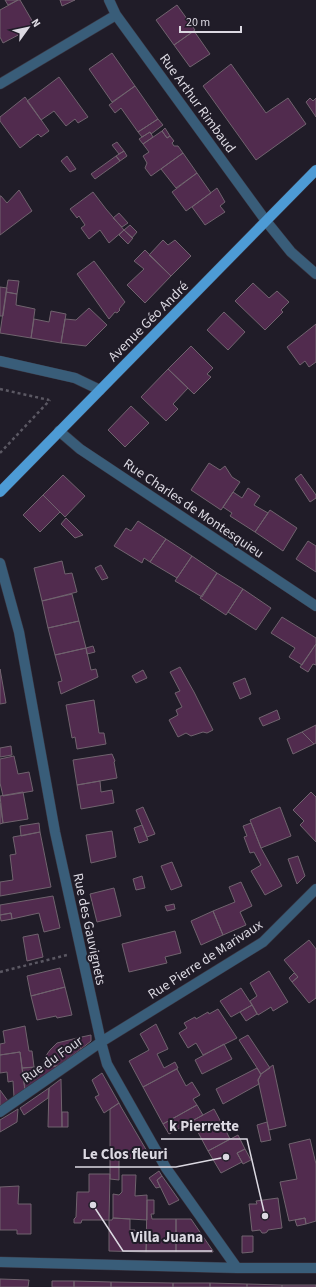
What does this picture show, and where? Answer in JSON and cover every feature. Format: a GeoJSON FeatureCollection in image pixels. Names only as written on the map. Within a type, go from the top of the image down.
{"type":"FeatureCollection","features":[{"type":"Feature","properties":{"kind":"main road","name":"Avenue Géo André"},"geometry":{"type":"LineString","coordinates":[[0,492],[316,170]]}},
{"type":"Feature","properties":{"kind":"street","name":"Rue Arthur Rimbaud"},"geometry":{"type":"LineString","coordinates":[[109,0],[116,15],[266,221],[291,252],[316,274]]}},
{"type":"Feature","properties":{"kind":"street"},"geometry":{"type":"LineString","coordinates":[[0,84],[116,15]]}},
{"type":"Feature","properties":{"kind":"street"},"geometry":{"type":"LineString","coordinates":[[0,361],[75,378],[100,390]]}},
{"type":"Feature","properties":{"kind":"street","name":"Rue Charles de Montesquieu"},"geometry":{"type":"LineString","coordinates":[[59,431],[73,444],[316,606]]}},
{"type":"Feature","properties":{"kind":"street","name":"Rue des Gauvignets"},"geometry":{"type":"LineString","coordinates":[[0,563],[19,632],[55,832],[107,1064],[166,1168],[237,1268]]}},
{"type":"Feature","properties":{"kind":"street","name":"Rue Pierre de Marivaux"},"geometry":{"type":"LineString","coordinates":[[101,1042],[263,942],[316,889]]}},
{"type":"Feature","properties":{"kind":"street","name":"Rue du Four"},"geometry":{"type":"LineString","coordinates":[[0,1112],[101,1042]]}},
{"type":"Feature","properties":{"kind":"street"},"geometry":{"type":"LineString","coordinates":[[0,1262],[237,1268],[316,1268]]}},
{"type":"Feature","properties":{"kind":"path"},"geometry":{"type":"LineString","coordinates":[[0,389],[50,400],[0,453]]}},
{"type":"Feature","properties":{"kind":"path"},"geometry":{"type":"LineString","coordinates":[[0,972],[81,951]]}},
{"type":"Feature","properties":{"kind":"building"},"geometry":{"type":"Polygon","coordinates":[[[5,0],[18,0],[8,5],[5,0]]]}},
{"type":"Feature","properties":{"kind":"building"},"geometry":{"type":"Polygon","coordinates":[[[20,0],[34,24],[24,29],[24,32],[3,43],[0,37],[0,10],[20,0]]]}},
{"type":"Feature","properties":{"kind":"building"},"geometry":{"type":"Polygon","coordinates":[[[60,0],[75,0],[62,6],[60,0]]]}},
{"type":"Feature","properties":{"kind":"building"},"geometry":{"type":"Polygon","coordinates":[[[177,5],[195,30],[174,45],[156,20],[177,5]]]}},
{"type":"Feature","properties":{"kind":"building"},"geometry":{"type":"Polygon","coordinates":[[[194,31],[210,54],[190,67],[174,45],[194,31]]]}},
{"type":"Feature","properties":{"kind":"building"},"geometry":{"type":"Polygon","coordinates":[[[112,53],[135,86],[112,102],[89,69],[112,53]]]}},
{"type":"Feature","properties":{"kind":"building"},"geometry":{"type":"Polygon","coordinates":[[[231,64],[266,113],[288,98],[306,124],[256,160],[203,86],[231,64]]]}},
{"type":"Feature","properties":{"kind":"building"},"geometry":{"type":"Polygon","coordinates":[[[59,77],[88,117],[78,123],[75,119],[66,126],[54,111],[41,120],[27,101],[59,77]]]}},
{"type":"Feature","properties":{"kind":"building"},"geometry":{"type":"Polygon","coordinates":[[[135,86],[158,119],[138,132],[121,108],[115,113],[109,105],[135,86]]]}},
{"type":"Feature","properties":{"kind":"building"},"geometry":{"type":"Polygon","coordinates":[[[25,97],[49,131],[41,137],[38,134],[20,148],[0,121],[0,117],[25,97]]]}},
{"type":"Feature","properties":{"kind":"building"},"geometry":{"type":"Polygon","coordinates":[[[310,98],[313,101],[316,98],[316,117],[306,102],[310,98]]]}},
{"type":"Feature","properties":{"kind":"building"},"geometry":{"type":"Polygon","coordinates":[[[158,119],[163,125],[151,134],[150,132],[142,137],[138,132],[158,119]]]}},
{"type":"Feature","properties":{"kind":"building"},"geometry":{"type":"Polygon","coordinates":[[[165,128],[170,136],[167,138],[162,131],[165,128]]]}},
{"type":"Feature","properties":{"kind":"building"},"geometry":{"type":"Polygon","coordinates":[[[162,131],[167,138],[170,136],[174,141],[172,143],[174,146],[178,146],[183,153],[151,176],[145,168],[147,163],[143,156],[149,152],[143,144],[162,131]]]}},
{"type":"Feature","properties":{"kind":"building"},"geometry":{"type":"Polygon","coordinates":[[[150,132],[153,137],[143,144],[139,139],[150,132]]]}},
{"type":"Feature","properties":{"kind":"building"},"geometry":{"type":"Polygon","coordinates":[[[117,142],[124,151],[119,154],[112,145],[117,142]]]}},
{"type":"Feature","properties":{"kind":"building"},"geometry":{"type":"Polygon","coordinates":[[[124,151],[127,156],[120,161],[116,156],[124,151]]]}},
{"type":"Feature","properties":{"kind":"building"},"geometry":{"type":"Polygon","coordinates":[[[183,153],[197,173],[176,188],[161,169],[183,153]]]}},
{"type":"Feature","properties":{"kind":"building"},"geometry":{"type":"Polygon","coordinates":[[[67,156],[76,169],[70,172],[61,161],[67,156]]]}},
{"type":"Feature","properties":{"kind":"building"},"geometry":{"type":"Polygon","coordinates":[[[116,156],[120,161],[95,179],[91,174],[116,156]]]}},
{"type":"Feature","properties":{"kind":"building"},"geometry":{"type":"Polygon","coordinates":[[[197,173],[211,193],[186,211],[172,192],[197,173]]]}},
{"type":"Feature","properties":{"kind":"building"},"geometry":{"type":"Polygon","coordinates":[[[217,188],[225,202],[220,206],[225,212],[205,225],[192,207],[217,188]]]}},
{"type":"Feature","properties":{"kind":"building"},"geometry":{"type":"Polygon","coordinates":[[[19,190],[32,211],[0,235],[0,196],[7,203],[19,190]]]}},
{"type":"Feature","properties":{"kind":"building"},"geometry":{"type":"Polygon","coordinates":[[[93,192],[124,230],[109,243],[100,230],[89,239],[81,228],[85,225],[79,216],[77,218],[70,209],[93,192]]]}},
{"type":"Feature","properties":{"kind":"building"},"geometry":{"type":"Polygon","coordinates":[[[119,213],[128,223],[122,227],[113,218],[119,213]]]}},
{"type":"Feature","properties":{"kind":"building"},"geometry":{"type":"Polygon","coordinates":[[[130,225],[137,232],[132,238],[124,230],[130,225]]]}},
{"type":"Feature","properties":{"kind":"building"},"geometry":{"type":"Polygon","coordinates":[[[124,230],[133,238],[128,244],[119,235],[124,230]]]}},
{"type":"Feature","properties":{"kind":"building"},"geometry":{"type":"Polygon","coordinates":[[[163,240],[168,245],[175,240],[191,256],[171,276],[149,255],[163,240]]]}},
{"type":"Feature","properties":{"kind":"building"},"geometry":{"type":"Polygon","coordinates":[[[145,250],[171,276],[145,303],[127,285],[144,269],[134,261],[145,250]]]}},
{"type":"Feature","properties":{"kind":"building"},"geometry":{"type":"Polygon","coordinates":[[[94,261],[125,302],[119,309],[120,310],[117,313],[115,312],[109,319],[77,274],[94,261]]]}},
{"type":"Feature","properties":{"kind":"building"},"geometry":{"type":"Polygon","coordinates":[[[8,280],[19,281],[17,294],[6,292],[8,280]]]}},
{"type":"Feature","properties":{"kind":"building"},"geometry":{"type":"Polygon","coordinates":[[[253,283],[269,298],[277,291],[289,302],[281,310],[283,312],[265,330],[235,301],[253,283]]]}},
{"type":"Feature","properties":{"kind":"building"},"geometry":{"type":"Polygon","coordinates":[[[0,287],[7,288],[3,316],[0,316],[0,287]]]}},
{"type":"Feature","properties":{"kind":"building"},"geometry":{"type":"Polygon","coordinates":[[[6,292],[17,294],[16,305],[35,309],[31,338],[0,333],[6,292]]]}},
{"type":"Feature","properties":{"kind":"building"},"geometry":{"type":"Polygon","coordinates":[[[89,308],[107,325],[86,346],[61,343],[65,319],[76,320],[89,308]]]}},
{"type":"Feature","properties":{"kind":"building"},"geometry":{"type":"Polygon","coordinates":[[[51,311],[66,314],[61,343],[31,338],[34,319],[49,322],[51,311]]]}},
{"type":"Feature","properties":{"kind":"building"},"geometry":{"type":"Polygon","coordinates":[[[224,312],[245,332],[228,350],[207,330],[224,312]]]}},
{"type":"Feature","properties":{"kind":"building"},"geometry":{"type":"Polygon","coordinates":[[[316,324],[316,362],[309,367],[305,361],[300,365],[287,347],[316,324]]]}},
{"type":"Feature","properties":{"kind":"building"},"geometry":{"type":"Polygon","coordinates":[[[191,346],[213,368],[207,374],[211,377],[194,394],[168,369],[191,346]]]}},
{"type":"Feature","properties":{"kind":"building"},"geometry":{"type":"Polygon","coordinates":[[[168,369],[188,388],[173,404],[178,409],[166,421],[141,397],[168,369]]]}},
{"type":"Feature","properties":{"kind":"building"},"geometry":{"type":"Polygon","coordinates":[[[131,406],[149,423],[125,447],[108,430],[131,406]]]}},
{"type":"Feature","properties":{"kind":"building"},"geometry":{"type":"Polygon","coordinates":[[[209,463],[220,470],[225,466],[232,477],[240,482],[221,510],[191,490],[209,463]]]}},
{"type":"Feature","properties":{"kind":"building"},"geometry":{"type":"Polygon","coordinates":[[[301,474],[316,495],[316,498],[310,502],[295,479],[301,474]]]}},
{"type":"Feature","properties":{"kind":"building"},"geometry":{"type":"Polygon","coordinates":[[[63,475],[85,496],[65,517],[43,495],[63,475]]]}},
{"type":"Feature","properties":{"kind":"building"},"geometry":{"type":"Polygon","coordinates":[[[248,488],[260,496],[254,505],[268,513],[255,532],[230,516],[232,513],[223,507],[233,492],[242,498],[248,488]]]}},
{"type":"Feature","properties":{"kind":"building"},"geometry":{"type":"Polygon","coordinates":[[[43,495],[60,512],[40,532],[23,515],[43,495]]]}},
{"type":"Feature","properties":{"kind":"building"},"geometry":{"type":"Polygon","coordinates":[[[270,510],[297,528],[283,551],[255,532],[270,510]]]}},
{"type":"Feature","properties":{"kind":"building"},"geometry":{"type":"Polygon","coordinates":[[[66,518],[83,535],[75,538],[61,524],[66,518]]]}},
{"type":"Feature","properties":{"kind":"building"},"geometry":{"type":"Polygon","coordinates":[[[138,521],[166,539],[150,562],[144,558],[142,563],[114,546],[126,528],[131,531],[138,521]]]}},
{"type":"Feature","properties":{"kind":"building"},"geometry":{"type":"Polygon","coordinates":[[[166,539],[192,556],[177,578],[150,562],[166,539]]]}},
{"type":"Feature","properties":{"kind":"building"},"geometry":{"type":"Polygon","coordinates":[[[308,541],[316,546],[316,572],[296,559],[308,541]]]}},
{"type":"Feature","properties":{"kind":"building"},"geometry":{"type":"Polygon","coordinates":[[[192,556],[217,573],[202,597],[175,581],[192,556]]]}},
{"type":"Feature","properties":{"kind":"building"},"geometry":{"type":"Polygon","coordinates":[[[62,561],[65,574],[72,573],[77,592],[42,601],[34,568],[62,561]]]}},
{"type":"Feature","properties":{"kind":"building"},"geometry":{"type":"Polygon","coordinates":[[[101,565],[108,578],[102,580],[95,568],[101,565]]]}},
{"type":"Feature","properties":{"kind":"building"},"geometry":{"type":"Polygon","coordinates":[[[217,573],[243,589],[226,615],[200,598],[217,573]]]}},
{"type":"Feature","properties":{"kind":"building"},"geometry":{"type":"Polygon","coordinates":[[[243,589],[271,608],[256,630],[228,612],[243,589]]]}},
{"type":"Feature","properties":{"kind":"building"},"geometry":{"type":"Polygon","coordinates":[[[72,594],[79,621],[48,628],[42,601],[72,594]]]}},
{"type":"Feature","properties":{"kind":"building"},"geometry":{"type":"Polygon","coordinates":[[[282,617],[316,638],[316,644],[302,665],[289,657],[295,648],[271,633],[282,617]]]}},
{"type":"Feature","properties":{"kind":"building"},"geometry":{"type":"Polygon","coordinates":[[[79,621],[86,648],[55,655],[48,628],[79,621]]]}},
{"type":"Feature","properties":{"kind":"building"},"geometry":{"type":"Polygon","coordinates":[[[316,644],[316,665],[313,664],[308,672],[300,667],[316,644]]]}},
{"type":"Feature","properties":{"kind":"building"},"geometry":{"type":"Polygon","coordinates":[[[93,646],[95,652],[87,654],[86,648],[93,646]]]}},
{"type":"Feature","properties":{"kind":"building"},"geometry":{"type":"Polygon","coordinates":[[[86,648],[91,670],[96,669],[98,677],[61,694],[58,682],[62,681],[55,655],[86,648]]]}},
{"type":"Feature","properties":{"kind":"building"},"geometry":{"type":"Polygon","coordinates":[[[180,667],[213,730],[207,733],[203,732],[191,736],[186,733],[178,737],[169,720],[178,715],[176,710],[182,707],[175,693],[180,691],[170,672],[180,667]]]}},
{"type":"Feature","properties":{"kind":"building"},"geometry":{"type":"Polygon","coordinates":[[[0,669],[6,703],[0,704],[0,669]]]}},
{"type":"Feature","properties":{"kind":"building"},"geometry":{"type":"Polygon","coordinates":[[[143,670],[147,678],[136,683],[132,676],[143,670]]]}},
{"type":"Feature","properties":{"kind":"building"},"geometry":{"type":"Polygon","coordinates":[[[245,678],[251,694],[240,699],[233,683],[245,678]]]}},
{"type":"Feature","properties":{"kind":"building"},"geometry":{"type":"Polygon","coordinates":[[[94,700],[99,733],[104,733],[106,744],[77,749],[75,737],[72,738],[66,705],[94,700]]]}},
{"type":"Feature","properties":{"kind":"building"},"geometry":{"type":"Polygon","coordinates":[[[277,710],[280,719],[263,726],[259,718],[277,710]]]}},
{"type":"Feature","properties":{"kind":"building"},"geometry":{"type":"Polygon","coordinates":[[[316,725],[316,743],[314,744],[302,732],[316,725]]]}},
{"type":"Feature","properties":{"kind":"building"},"geometry":{"type":"Polygon","coordinates":[[[302,732],[314,744],[293,754],[287,739],[302,732]]]}},
{"type":"Feature","properties":{"kind":"building"},"geometry":{"type":"Polygon","coordinates":[[[11,746],[12,755],[0,757],[0,748],[11,746]]]}},
{"type":"Feature","properties":{"kind":"building"},"geometry":{"type":"Polygon","coordinates":[[[112,754],[115,761],[117,778],[77,785],[73,760],[112,754]]]}},
{"type":"Feature","properties":{"kind":"building"},"geometry":{"type":"Polygon","coordinates":[[[14,756],[18,774],[29,772],[33,791],[3,796],[0,783],[0,759],[14,756]]]}},
{"type":"Feature","properties":{"kind":"building"},"geometry":{"type":"Polygon","coordinates":[[[100,781],[101,792],[112,790],[114,803],[81,809],[77,785],[100,781]]]}},
{"type":"Feature","properties":{"kind":"building"},"geometry":{"type":"Polygon","coordinates":[[[23,792],[28,819],[3,823],[0,796],[23,792]]]}},
{"type":"Feature","properties":{"kind":"building"},"geometry":{"type":"Polygon","coordinates":[[[311,792],[316,797],[316,842],[300,825],[304,821],[293,810],[311,792]]]}},
{"type":"Feature","properties":{"kind":"building"},"geometry":{"type":"Polygon","coordinates":[[[0,803],[3,823],[0,824],[0,803]]]}},
{"type":"Feature","properties":{"kind":"building"},"geometry":{"type":"Polygon","coordinates":[[[143,807],[155,834],[147,837],[136,810],[143,807]]]}},
{"type":"Feature","properties":{"kind":"building"},"geometry":{"type":"Polygon","coordinates":[[[280,807],[291,836],[261,848],[250,820],[280,807]]]}},
{"type":"Feature","properties":{"kind":"building"},"geometry":{"type":"Polygon","coordinates":[[[39,823],[40,832],[21,836],[20,826],[39,823]]]}},
{"type":"Feature","properties":{"kind":"building"},"geometry":{"type":"Polygon","coordinates":[[[251,823],[261,848],[282,886],[265,895],[251,871],[261,865],[254,852],[250,853],[244,837],[247,836],[243,826],[251,823]]]}},
{"type":"Feature","properties":{"kind":"building"},"geometry":{"type":"Polygon","coordinates":[[[142,825],[148,840],[139,843],[134,828],[142,825]]]}},
{"type":"Feature","properties":{"kind":"building"},"geometry":{"type":"Polygon","coordinates":[[[112,831],[116,857],[91,863],[86,835],[112,831]]]}},
{"type":"Feature","properties":{"kind":"building"},"geometry":{"type":"Polygon","coordinates":[[[40,832],[51,887],[0,896],[0,882],[13,880],[10,855],[16,854],[13,837],[40,832]]]}},
{"type":"Feature","properties":{"kind":"building"},"geometry":{"type":"Polygon","coordinates":[[[298,856],[305,876],[297,884],[288,859],[298,856]]]}},
{"type":"Feature","properties":{"kind":"building"},"geometry":{"type":"Polygon","coordinates":[[[172,862],[182,886],[171,890],[161,866],[172,862]]]}},
{"type":"Feature","properties":{"kind":"building"},"geometry":{"type":"Polygon","coordinates":[[[142,876],[145,888],[136,890],[133,879],[142,876]]]}},
{"type":"Feature","properties":{"kind":"building"},"geometry":{"type":"Polygon","coordinates":[[[241,882],[252,906],[240,912],[246,925],[223,935],[213,911],[235,902],[229,887],[241,882]]]}},
{"type":"Feature","properties":{"kind":"building"},"geometry":{"type":"Polygon","coordinates":[[[114,888],[121,916],[97,922],[90,894],[114,888]]]}},
{"type":"Feature","properties":{"kind":"building"},"geometry":{"type":"Polygon","coordinates":[[[53,896],[60,928],[44,932],[39,913],[12,919],[11,913],[0,915],[0,905],[53,896]]]}},
{"type":"Feature","properties":{"kind":"building"},"geometry":{"type":"Polygon","coordinates":[[[174,904],[175,909],[167,911],[165,906],[174,904]]]}},
{"type":"Feature","properties":{"kind":"building"},"geometry":{"type":"Polygon","coordinates":[[[213,911],[223,935],[201,945],[191,921],[213,911]]]}},
{"type":"Feature","properties":{"kind":"building"},"geometry":{"type":"Polygon","coordinates":[[[11,913],[12,919],[1,921],[0,915],[11,913]]]}},
{"type":"Feature","properties":{"kind":"building"},"geometry":{"type":"Polygon","coordinates":[[[175,931],[181,953],[165,957],[167,963],[129,972],[122,944],[175,931]]]}},
{"type":"Feature","properties":{"kind":"building"},"geometry":{"type":"Polygon","coordinates":[[[38,934],[43,957],[27,961],[23,937],[38,934]]]}},
{"type":"Feature","properties":{"kind":"building"},"geometry":{"type":"Polygon","coordinates":[[[309,940],[316,949],[316,998],[309,1003],[292,982],[298,977],[284,960],[309,940]]]}},
{"type":"Feature","properties":{"kind":"building"},"geometry":{"type":"Polygon","coordinates":[[[60,968],[65,987],[31,996],[27,976],[60,968]]]}},
{"type":"Feature","properties":{"kind":"building"},"geometry":{"type":"Polygon","coordinates":[[[269,971],[288,1002],[273,1011],[271,1007],[258,1015],[250,1001],[257,996],[250,983],[269,971]]]}},
{"type":"Feature","properties":{"kind":"building"},"geometry":{"type":"Polygon","coordinates":[[[294,973],[298,977],[292,982],[289,978],[294,973]]]}},
{"type":"Feature","properties":{"kind":"building"},"geometry":{"type":"Polygon","coordinates":[[[65,987],[72,1015],[57,1018],[56,1016],[37,1020],[31,996],[65,987]]]}},
{"type":"Feature","properties":{"kind":"building"},"geometry":{"type":"Polygon","coordinates":[[[241,988],[252,1005],[231,1017],[220,1001],[241,988]]]}},
{"type":"Feature","properties":{"kind":"building"},"geometry":{"type":"Polygon","coordinates":[[[252,1005],[257,1014],[246,1021],[240,1012],[252,1005]]]}},
{"type":"Feature","properties":{"kind":"building"},"geometry":{"type":"Polygon","coordinates":[[[218,1009],[237,1038],[203,1055],[196,1043],[188,1048],[179,1033],[187,1028],[184,1023],[195,1017],[196,1019],[208,1012],[209,1014],[218,1009]]]}},
{"type":"Feature","properties":{"kind":"building"},"geometry":{"type":"Polygon","coordinates":[[[156,1024],[168,1049],[157,1054],[164,1068],[175,1062],[178,1068],[143,1087],[129,1061],[149,1050],[140,1034],[156,1024]]]}},
{"type":"Feature","properties":{"kind":"building"},"geometry":{"type":"Polygon","coordinates":[[[25,1026],[29,1051],[32,1051],[34,1067],[22,1068],[20,1052],[0,1055],[0,1044],[5,1043],[3,1031],[25,1026]]]}},
{"type":"Feature","properties":{"kind":"building"},"geometry":{"type":"Polygon","coordinates":[[[91,1035],[91,1041],[81,1049],[77,1038],[91,1035]]]}},
{"type":"Feature","properties":{"kind":"building"},"geometry":{"type":"Polygon","coordinates":[[[248,1035],[270,1068],[261,1074],[239,1040],[248,1035]]]}},
{"type":"Feature","properties":{"kind":"building"},"geometry":{"type":"Polygon","coordinates":[[[77,1038],[81,1049],[58,1066],[43,1067],[45,1057],[57,1043],[77,1038]]]}},
{"type":"Feature","properties":{"kind":"building"},"geometry":{"type":"Polygon","coordinates":[[[224,1044],[232,1059],[202,1074],[195,1060],[224,1044]]]}},
{"type":"Feature","properties":{"kind":"building"},"geometry":{"type":"Polygon","coordinates":[[[20,1052],[25,1090],[14,1097],[13,1081],[8,1082],[7,1072],[0,1073],[0,1055],[20,1052]]]}},
{"type":"Feature","properties":{"kind":"building"},"geometry":{"type":"Polygon","coordinates":[[[273,1065],[286,1126],[269,1130],[258,1080],[261,1074],[273,1065]]]}},
{"type":"Feature","properties":{"kind":"building"},"geometry":{"type":"Polygon","coordinates":[[[58,1066],[25,1090],[22,1068],[58,1066]]]}},
{"type":"Feature","properties":{"kind":"building"},"geometry":{"type":"Polygon","coordinates":[[[257,1068],[261,1075],[258,1080],[259,1084],[223,1104],[216,1089],[257,1068]]]}},
{"type":"Feature","properties":{"kind":"building"},"geometry":{"type":"Polygon","coordinates":[[[177,1069],[186,1086],[192,1082],[200,1095],[193,1099],[197,1105],[163,1124],[143,1087],[177,1069]]]}},
{"type":"Feature","properties":{"kind":"building"},"geometry":{"type":"Polygon","coordinates":[[[102,1073],[119,1103],[104,1113],[95,1097],[99,1095],[92,1080],[102,1073]]]}},
{"type":"Feature","properties":{"kind":"building"},"geometry":{"type":"Polygon","coordinates":[[[61,1079],[62,1127],[48,1127],[49,1088],[61,1079]]]}},
{"type":"Feature","properties":{"kind":"building"},"geometry":{"type":"Polygon","coordinates":[[[49,1088],[48,1098],[24,1115],[20,1108],[49,1088]]]}},
{"type":"Feature","properties":{"kind":"building"},"geometry":{"type":"Polygon","coordinates":[[[0,1090],[8,1101],[0,1106],[0,1090]]]}},
{"type":"Feature","properties":{"kind":"building"},"geometry":{"type":"Polygon","coordinates":[[[119,1103],[151,1158],[110,1159],[110,1109],[119,1103]]]}},
{"type":"Feature","properties":{"kind":"building"},"geometry":{"type":"Polygon","coordinates":[[[197,1105],[203,1115],[169,1134],[163,1124],[197,1105]]]}},
{"type":"Feature","properties":{"kind":"building"},"geometry":{"type":"Polygon","coordinates":[[[18,1109],[17,1122],[0,1132],[0,1120],[18,1109]]]}},
{"type":"Feature","properties":{"kind":"building"},"geometry":{"type":"Polygon","coordinates":[[[214,1109],[222,1124],[224,1122],[230,1139],[208,1151],[192,1121],[214,1109]]]}},
{"type":"Feature","properties":{"kind":"building"},"geometry":{"type":"Polygon","coordinates":[[[62,1112],[68,1112],[68,1127],[62,1127],[62,1112]]]}},
{"type":"Feature","properties":{"kind":"building"},"geometry":{"type":"Polygon","coordinates":[[[267,1122],[271,1140],[261,1142],[257,1125],[267,1122]]]}},
{"type":"Feature","properties":{"kind":"building"},"geometry":{"type":"Polygon","coordinates":[[[238,1135],[245,1149],[237,1153],[242,1162],[221,1173],[208,1151],[238,1135]]]}},
{"type":"Feature","properties":{"kind":"building"},"geometry":{"type":"Polygon","coordinates":[[[310,1139],[316,1164],[316,1221],[306,1224],[305,1218],[289,1221],[280,1182],[297,1179],[289,1144],[310,1139]]]}},
{"type":"Feature","properties":{"kind":"building"},"geometry":{"type":"Polygon","coordinates":[[[245,1149],[251,1160],[243,1164],[237,1153],[245,1149]]]}},
{"type":"Feature","properties":{"kind":"building"},"geometry":{"type":"Polygon","coordinates":[[[110,1159],[119,1159],[119,1180],[110,1179],[110,1159]]]}},
{"type":"Feature","properties":{"kind":"building"},"geometry":{"type":"Polygon","coordinates":[[[159,1171],[162,1176],[157,1180],[160,1187],[156,1188],[149,1178],[159,1171]]]}},
{"type":"Feature","properties":{"kind":"building"},"geometry":{"type":"Polygon","coordinates":[[[89,1174],[110,1174],[109,1220],[82,1220],[81,1223],[74,1223],[74,1219],[76,1217],[77,1192],[89,1192],[89,1174]]]}},
{"type":"Feature","properties":{"kind":"building"},"geometry":{"type":"Polygon","coordinates":[[[122,1175],[136,1175],[135,1196],[147,1195],[147,1220],[113,1218],[113,1194],[119,1195],[122,1192],[122,1175]]]}},
{"type":"Feature","properties":{"kind":"building"},"geometry":{"type":"Polygon","coordinates":[[[162,1176],[179,1200],[169,1205],[157,1180],[162,1176]]]}},
{"type":"Feature","properties":{"kind":"building"},"geometry":{"type":"Polygon","coordinates":[[[19,1186],[18,1204],[31,1204],[31,1234],[17,1234],[17,1230],[0,1230],[0,1187],[19,1186]]]}},
{"type":"Feature","properties":{"kind":"building"},"geometry":{"type":"Polygon","coordinates":[[[278,1198],[282,1228],[268,1230],[265,1233],[262,1233],[260,1230],[252,1231],[249,1204],[257,1204],[256,1201],[278,1198]]]}},
{"type":"Feature","properties":{"kind":"building"},"geometry":{"type":"Polygon","coordinates":[[[147,1200],[154,1200],[154,1214],[151,1214],[152,1219],[176,1219],[176,1252],[146,1252],[147,1200]]]}},
{"type":"Feature","properties":{"kind":"building"},"geometry":{"type":"Polygon","coordinates":[[[113,1218],[130,1219],[130,1230],[135,1230],[135,1233],[147,1233],[146,1252],[109,1251],[109,1220],[112,1220],[113,1218]]]}},
{"type":"Feature","properties":{"kind":"building"},"geometry":{"type":"Polygon","coordinates":[[[305,1218],[306,1224],[297,1226],[295,1220],[305,1218]]]}},
{"type":"Feature","properties":{"kind":"building"},"geometry":{"type":"Polygon","coordinates":[[[176,1219],[191,1219],[213,1252],[176,1252],[176,1219]]]}},
{"type":"Feature","properties":{"kind":"building"},"geometry":{"type":"Polygon","coordinates":[[[242,1236],[253,1236],[253,1252],[242,1253],[242,1236]]]}},
{"type":"Feature","properties":{"kind":"building"},"geometry":{"type":"Polygon","coordinates":[[[0,1279],[29,1280],[28,1287],[0,1287],[0,1279]]]}},
{"type":"Feature","properties":{"kind":"building"},"geometry":{"type":"Polygon","coordinates":[[[52,1281],[74,1281],[74,1287],[52,1287],[52,1281]]]}},
{"type":"Feature","properties":{"kind":"building"},"geometry":{"type":"Polygon","coordinates":[[[74,1281],[111,1282],[111,1287],[74,1287],[74,1281]]]}},
{"type":"Feature","properties":{"kind":"building"},"geometry":{"type":"Polygon","coordinates":[[[111,1282],[173,1283],[173,1287],[111,1287],[111,1282]]]}},
{"type":"Feature","properties":{"kind":"building"},"geometry":{"type":"Polygon","coordinates":[[[173,1283],[210,1283],[210,1287],[173,1287],[173,1283]]]}},
{"type":"Feature","properties":{"kind":"building"},"geometry":{"type":"Polygon","coordinates":[[[210,1283],[247,1284],[247,1287],[210,1287],[210,1283]]]}},
{"type":"Feature","properties":{"kind":"building"},"geometry":{"type":"Polygon","coordinates":[[[247,1284],[282,1285],[282,1287],[247,1287],[247,1284]]]}},
{"type":"Feature","properties":{"kind":"building"},"geometry":{"type":"Polygon","coordinates":[[[282,1285],[316,1285],[316,1287],[282,1287],[282,1285]]]}},
{"type":"Feature","properties":{"kind":"place","name":"Le Clos fleuri"},"geometry":{"type":"Point","coordinates":[226,1157]}},
{"type":"Feature","properties":{"kind":"place","name":"Villa Juana"},"geometry":{"type":"Point","coordinates":[93,1205]}},
{"type":"Feature","properties":{"kind":"place","name":"k Pierrette"},"geometry":{"type":"Point","coordinates":[265,1216]}}]}
